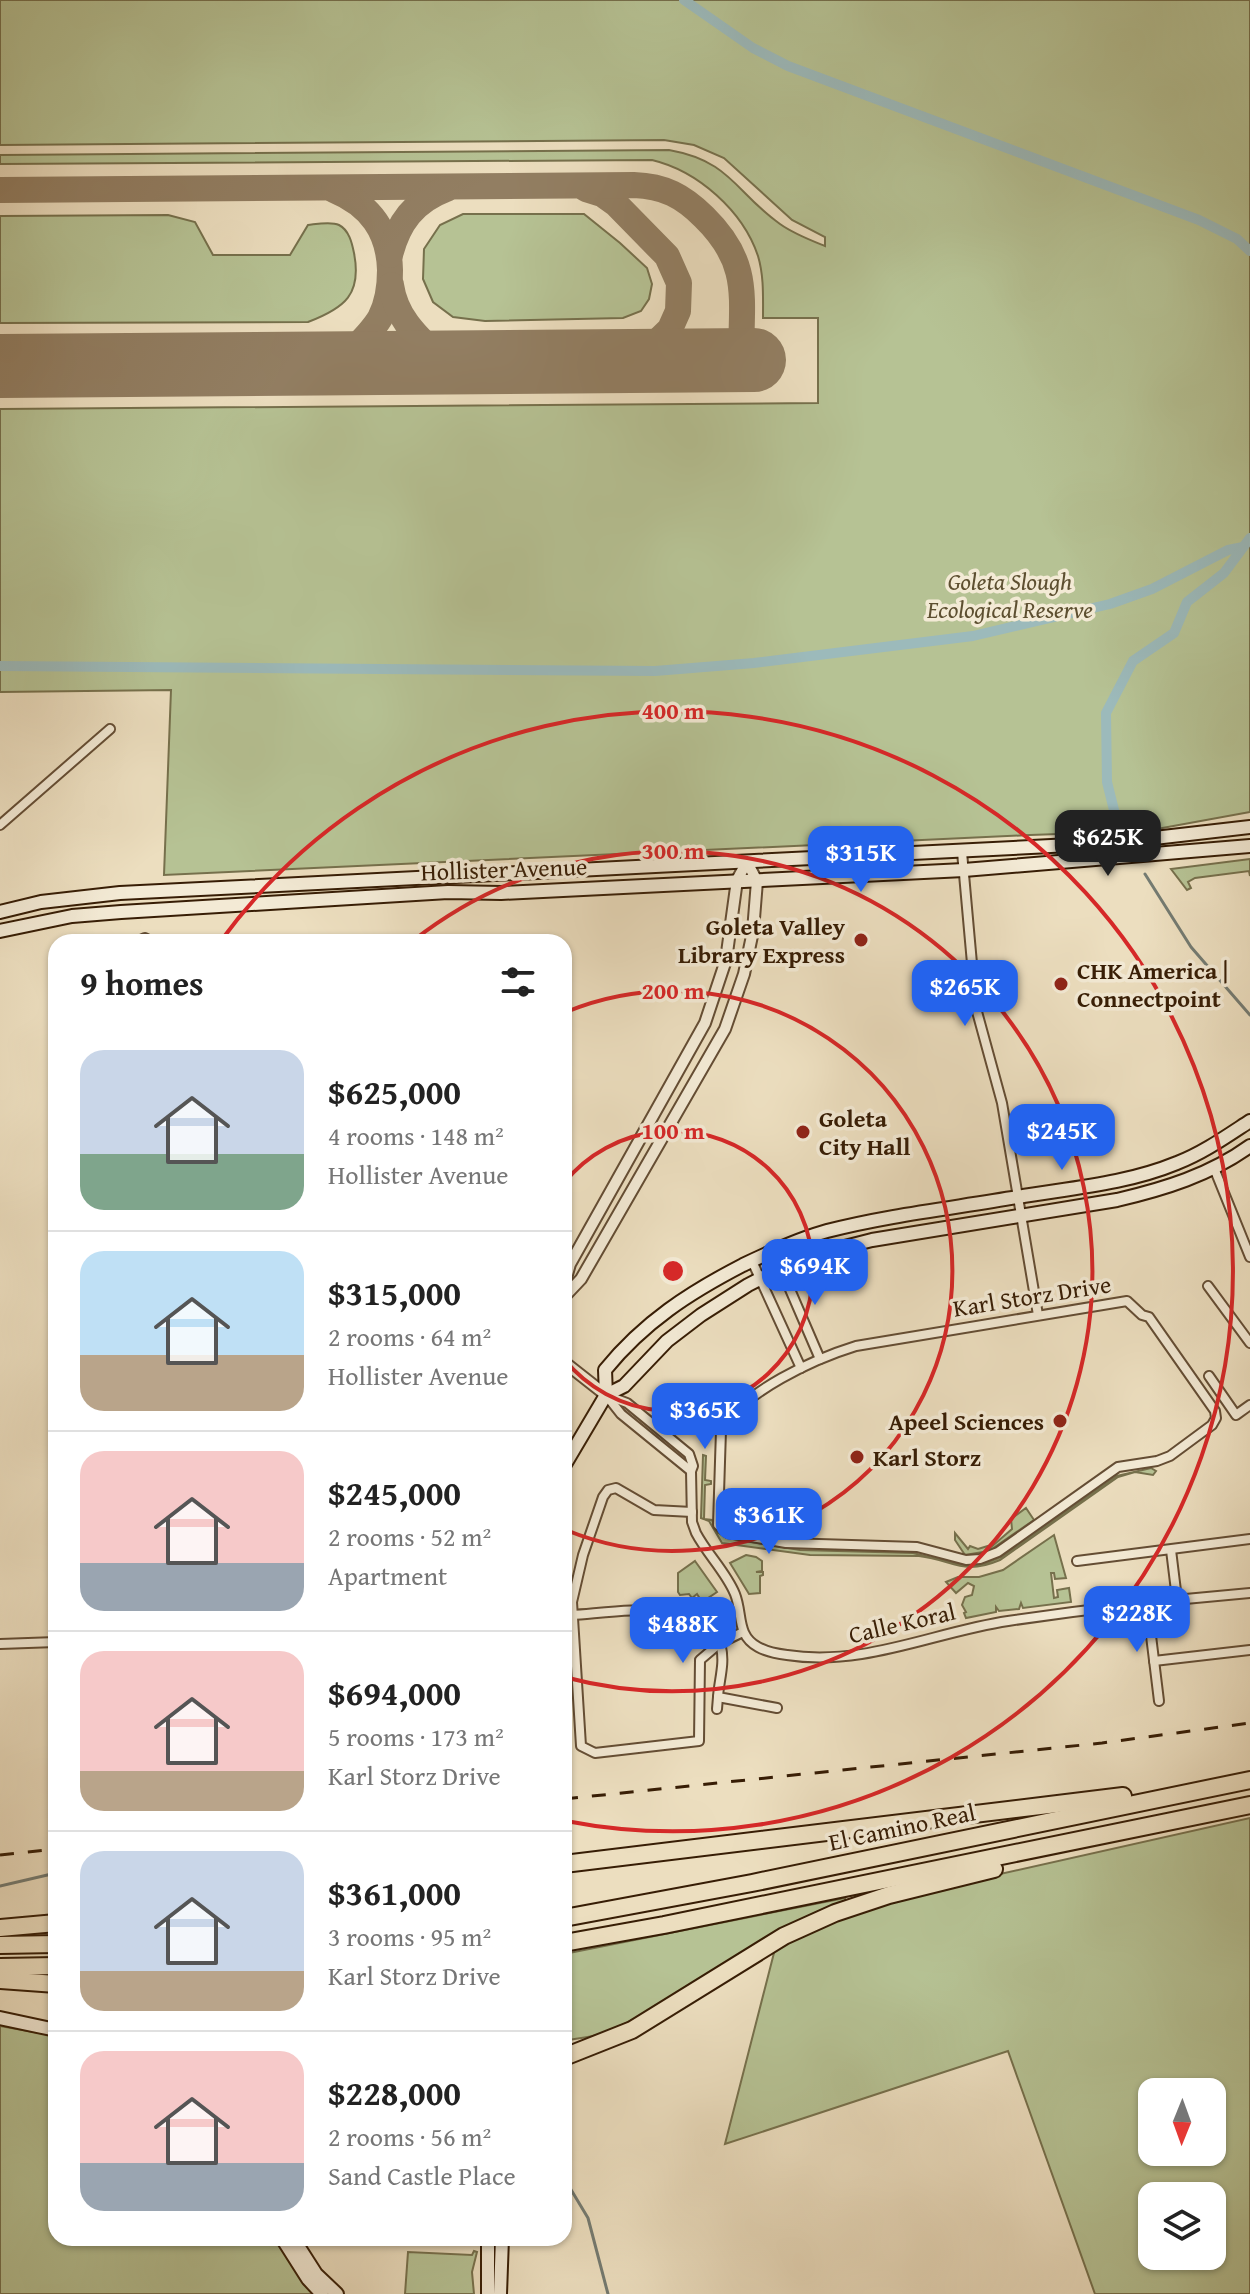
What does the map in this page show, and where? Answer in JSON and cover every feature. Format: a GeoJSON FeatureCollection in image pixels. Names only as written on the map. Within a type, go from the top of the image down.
{"type":"FeatureCollection","features":[{"type":"Feature","properties":{"kind":"highway"},"geometry":{"type":"LineString","coordinates":[[572,1863],[1134,1795],[1250,1772]]}},
{"type":"Feature","properties":{"kind":"highway","name":"El Camino Real"},"geometry":{"type":"LineString","coordinates":[[572,1917],[723,1889],[1250,1780]]}},
{"type":"Feature","properties":{"kind":"highway","name":"El Camino Real"},"geometry":{"type":"LineString","coordinates":[[572,1942],[1250,1805]]}},
{"type":"Feature","properties":{"kind":"highway"},"geometry":{"type":"LineString","coordinates":[[572,2054],[632,2030],[784,1936],[835,1913],[889,1895],[1189,1819]]}},
{"type":"Feature","properties":{"kind":"highway"},"geometry":{"type":"LineString","coordinates":[[0,1928],[48,1924]]}},
{"type":"Feature","properties":{"kind":"highway"},"geometry":{"type":"LineString","coordinates":[[0,1945],[48,1944]]}},
{"type":"Feature","properties":{"kind":"highway"},"geometry":{"type":"LineString","coordinates":[[0,1967],[48,1966]]}},
{"type":"Feature","properties":{"kind":"highway"},"geometry":{"type":"LineString","coordinates":[[0,1980],[48,1983]]}},
{"type":"Feature","properties":{"kind":"main road","name":"Hollister Avenue"},"geometry":{"type":"LineString","coordinates":[[0,912],[41,902],[120,893],[962,852],[1111,843],[1250,827]]}},
{"type":"Feature","properties":{"kind":"main road","name":"Hollister Avenue"},"geometry":{"type":"LineString","coordinates":[[0,931],[59,918],[121,912],[448,892],[501,893],[964,870],[1250,846]]}},
{"type":"Feature","properties":{"kind":"main road"},"geometry":{"type":"LineString","coordinates":[[606,1395],[605,1370],[637,1334],[696,1289],[773,1250],[839,1228],[1112,1183],[1149,1173],[1208,1148],[1250,1121]]}},
{"type":"Feature","properties":{"kind":"main road"},"geometry":{"type":"LineString","coordinates":[[572,1452],[606,1395],[624,1386],[667,1341],[701,1315],[781,1268],[872,1240],[1140,1194],[1185,1181],[1250,1146]]}},
{"type":"Feature","properties":{"kind":"main road"},"geometry":{"type":"LineString","coordinates":[[0,2018],[48,2020]]}},
{"type":"Feature","properties":{"kind":"main road"},"geometry":{"type":"LineString","coordinates":[[0,2018],[48,2028]]}},
{"type":"Feature","properties":{"kind":"main road"},"geometry":{"type":"LineString","coordinates":[[287,2246],[308,2279],[322,2294]]}},
{"type":"Feature","properties":{"kind":"main road"},"geometry":{"type":"LineString","coordinates":[[298,2246],[316,2274],[337,2294]]}},
{"type":"Feature","properties":{"kind":"main road"},"geometry":{"type":"LineString","coordinates":[[488,2246],[488,2294]]}},
{"type":"Feature","properties":{"kind":"main road"},"geometry":{"type":"LineString","coordinates":[[500,2294],[502,2246]]}},
{"type":"Feature","properties":{"kind":"street"},"geometry":{"type":"LineString","coordinates":[[0,825],[110,729]]}},
{"type":"Feature","properties":{"kind":"street"},"geometry":{"type":"LineString","coordinates":[[962,852],[976,1008],[1002,1103],[1038,1315]]}},
{"type":"Feature","properties":{"kind":"street"},"geometry":{"type":"LineString","coordinates":[[572,1260],[705,1023],[726,960],[737,880],[747,862]]}},
{"type":"Feature","properties":{"kind":"street"},"geometry":{"type":"LineString","coordinates":[[572,1287],[581,1279],[714,1052],[738,997],[753,931],[757,881],[747,862]]}},
{"type":"Feature","properties":{"kind":"street"},"geometry":{"type":"LineString","coordinates":[[637,1142],[653,1152]]}},
{"type":"Feature","properties":{"kind":"street"},"geometry":{"type":"LineString","coordinates":[[1214,1168],[1250,1257]]}},
{"type":"Feature","properties":{"kind":"street"},"geometry":{"type":"LineString","coordinates":[[773,1250],[820,1359]]}},
{"type":"Feature","properties":{"kind":"street"},"geometry":{"type":"LineString","coordinates":[[752,1261],[801,1368]]}},
{"type":"Feature","properties":{"kind":"street"},"geometry":{"type":"LineString","coordinates":[[1208,1286],[1249,1341]]}},
{"type":"Feature","properties":{"kind":"street","name":"Karl Storz Drive"},"geometry":{"type":"LineString","coordinates":[[1127,1301],[1132,1303],[1142,1315],[1149,1317],[1215,1411],[1216,1418],[1212,1425],[1170,1456],[1118,1467],[998,1552],[980,1559],[956,1559],[917,1547],[786,1543],[722,1531],[717,1520],[721,1430],[742,1407],[784,1377],[856,1346],[1038,1315],[1127,1301]]}},
{"type":"Feature","properties":{"kind":"street"},"geometry":{"type":"LineString","coordinates":[[572,1368],[606,1395],[627,1403],[689,1454],[693,1466],[692,1512],[696,1533],[735,1592],[743,1632],[720,1643],[700,1660],[699,1741],[595,1753],[584,1749],[579,1741],[572,1597],[598,1510],[611,1488],[621,1489],[654,1510],[692,1512]]}},
{"type":"Feature","properties":{"kind":"street"},"geometry":{"type":"LineString","coordinates":[[1209,1376],[1236,1415],[1250,1405]]}},
{"type":"Feature","properties":{"kind":"street"},"geometry":{"type":"LineString","coordinates":[[1077,1561],[1250,1539]]}},
{"type":"Feature","properties":{"kind":"street"},"geometry":{"type":"LineString","coordinates":[[1171,1550],[1177,1599]]}},
{"type":"Feature","properties":{"kind":"street","name":"Calle Koral"},"geometry":{"type":"LineString","coordinates":[[743,1632],[755,1645],[767,1651],[829,1658],[889,1650],[985,1625],[1177,1599],[1250,1593]]}},
{"type":"Feature","properties":{"kind":"street"},"geometry":{"type":"LineString","coordinates":[[1147,1603],[1159,1701]]}},
{"type":"Feature","properties":{"kind":"street"},"geometry":{"type":"LineString","coordinates":[[572,1615],[679,1612],[698,1619],[720,1643],[722,1667],[717,1709]]}},
{"type":"Feature","properties":{"kind":"street"},"geometry":{"type":"LineString","coordinates":[[0,1644],[48,1642]]}},
{"type":"Feature","properties":{"kind":"street"},"geometry":{"type":"LineString","coordinates":[[1154,1661],[1250,1650]]}},
{"type":"Feature","properties":{"kind":"street"},"geometry":{"type":"LineString","coordinates":[[718,1697],[777,1708]]}},
{"type":"Feature","properties":{"kind":"green space","name":"Goleta Slough Ecological Reserve"},"geometry":{"type":"Polygon","coordinates":[[[0,0],[1250,0],[1250,812],[1146,831],[164,875],[171,690],[0,692],[0,409],[818,403],[818,318],[763,318],[760,264],[742,224],[702,183],[669,165],[652,160],[0,164],[0,155],[669,150],[690,155],[720,170],[765,212],[791,231],[825,246],[825,237],[792,220],[724,158],[694,145],[664,140],[0,145],[0,0]]]}},
{"type":"Feature","properties":{"kind":"green space"},"geometry":{"type":"Polygon","coordinates":[[[463,214],[584,214],[647,268],[652,284],[649,299],[641,311],[623,318],[485,321],[453,317],[433,302],[423,279],[424,249],[440,225],[463,214]]]}},
{"type":"Feature","properties":{"kind":"green space"},"geometry":{"type":"Polygon","coordinates":[[[168,215],[195,222],[213,255],[290,255],[308,225],[339,225],[348,233],[353,249],[356,267],[353,289],[341,305],[308,322],[0,323],[0,216],[168,215]]]}},
{"type":"Feature","properties":{"kind":"green space"},"geometry":{"type":"Polygon","coordinates":[[[1250,859],[1250,876],[1249,871],[1195,878],[1188,882],[1191,888],[1187,890],[1171,869],[1250,859]]]}},
{"type":"Feature","properties":{"kind":"green space"},"geometry":{"type":"Polygon","coordinates":[[[703,1455],[706,1456],[705,1480],[711,1481],[711,1484],[705,1485],[704,1519],[712,1520],[717,1532],[727,1538],[800,1550],[913,1553],[966,1566],[1001,1557],[1117,1476],[1151,1468],[1156,1471],[1153,1475],[1135,1472],[1118,1477],[1000,1560],[987,1565],[967,1567],[919,1556],[810,1555],[722,1543],[709,1521],[701,1518],[703,1455]]]}},
{"type":"Feature","properties":{"kind":"green space"},"geometry":{"type":"Polygon","coordinates":[[[1026,1508],[1034,1520],[989,1551],[965,1555],[955,1540],[955,1533],[968,1549],[970,1546],[990,1548],[1012,1529],[1011,1519],[1026,1508]]]}},
{"type":"Feature","properties":{"kind":"green space"},"geometry":{"type":"Polygon","coordinates":[[[1054,1535],[1066,1578],[1055,1579],[1054,1573],[1051,1573],[1054,1598],[1058,1597],[1057,1590],[1069,1588],[1071,1602],[1023,1608],[1021,1603],[1019,1609],[999,1611],[996,1607],[996,1612],[966,1618],[962,1605],[965,1597],[972,1595],[974,1586],[968,1583],[956,1593],[946,1582],[958,1577],[979,1577],[1003,1570],[1054,1535]]]}},
{"type":"Feature","properties":{"kind":"green space"},"geometry":{"type":"Polygon","coordinates":[[[746,1555],[762,1561],[762,1571],[756,1572],[763,1572],[760,1576],[760,1593],[749,1594],[730,1563],[746,1555]]]}},
{"type":"Feature","properties":{"kind":"green space"},"geometry":{"type":"Polygon","coordinates":[[[695,1561],[717,1592],[702,1602],[697,1594],[692,1598],[689,1594],[680,1595],[678,1592],[678,1573],[695,1561]]]}},
{"type":"Feature","properties":{"kind":"green space"},"geometry":{"type":"Polygon","coordinates":[[[1250,1818],[1250,2294],[1095,2294],[1008,2051],[725,2144],[775,1949],[823,1923],[893,1898],[1250,1818]]]}},
{"type":"Feature","properties":{"kind":"green space"},"geometry":{"type":"Polygon","coordinates":[[[845,1898],[845,1901],[782,1930],[663,2004],[596,2035],[572,2040],[572,1952],[845,1898]]]}},
{"type":"Feature","properties":{"kind":"green space"},"geometry":{"type":"Polygon","coordinates":[[[0,2026],[48,2035],[48,2246],[282,2246],[315,2294],[0,2294],[0,2026]]]}},
{"type":"Feature","properties":{"kind":"green space"},"geometry":{"type":"Polygon","coordinates":[[[474,2251],[477,2252],[472,2272],[474,2294],[405,2294],[408,2252],[472,2255],[474,2251]]]}},
{"type":"Feature","properties":{"kind":"waterway"},"geometry":{"type":"LineString","coordinates":[[684,0],[753,48],[788,66],[1199,220],[1237,239],[1250,251]]}},
{"type":"Feature","properties":{"kind":"waterway"},"geometry":{"type":"LineString","coordinates":[[1115,814],[1107,782],[1106,713],[1133,661],[1174,633],[1187,602],[1224,573],[1250,538]]}},
{"type":"Feature","properties":{"kind":"waterway"},"geometry":{"type":"LineString","coordinates":[[0,666],[655,671],[754,663],[973,636],[1110,604],[1152,589],[1228,550],[1243,547]]}},
{"type":"Feature","properties":{"kind":"waterway"},"geometry":{"type":"LineString","coordinates":[[1115,814],[1124,829]]}},
{"type":"Feature","properties":{"kind":"waterway"},"geometry":{"type":"LineString","coordinates":[[1145,874],[1191,947],[1250,1015]]}},
{"type":"Feature","properties":{"kind":"waterway"},"geometry":{"type":"LineString","coordinates":[[0,1886],[48,1875]]}},
{"type":"Feature","properties":{"kind":"waterway"},"geometry":{"type":"LineString","coordinates":[[572,2191],[588,2218],[608,2294]]}},
{"type":"Feature","properties":{"kind":"taxiway"},"geometry":{"type":"LineString","coordinates":[[0,190],[655,187],[681,198],[696,210],[730,250],[737,267],[742,300],[741,360]]}},
{"type":"Feature","properties":{"kind":"taxiway"},"geometry":{"type":"LineString","coordinates":[[390,255],[409,214],[425,200],[446,189]]}},
{"type":"Feature","properties":{"kind":"taxiway"},"geometry":{"type":"LineString","coordinates":[[586,189],[602,194],[616,204],[667,256],[679,283],[678,311],[670,329],[637,361]]}},
{"type":"Feature","properties":{"kind":"taxiway"},"geometry":{"type":"LineString","coordinates":[[334,190],[358,203],[375,221],[386,243],[390,270],[388,294],[380,318],[339,364]]}},
{"type":"Feature","properties":{"kind":"taxiway"},"geometry":{"type":"LineString","coordinates":[[391,285],[404,319],[444,363]]}},
{"type":"Feature","properties":{"kind":"runway"},"geometry":{"type":"LineString","coordinates":[[0,366],[754,360]]}},
{"type":"Feature","properties":{"kind":"railway"},"geometry":{"type":"LineString","coordinates":[[572,1798],[1102,1743],[1250,1723]]}},
{"type":"Feature","properties":{"kind":"railway"},"geometry":{"type":"LineString","coordinates":[[0,1855],[48,1850]]}},
{"type":"Feature","properties":{"kind":"place","name":"Goleta Valley Library Express"},"geometry":{"type":"Point","coordinates":[861,940]}},
{"type":"Feature","properties":{"kind":"place","name":"CHK America | Connectpoint"},"geometry":{"type":"Point","coordinates":[1061,984]}},
{"type":"Feature","properties":{"kind":"place","name":"Goleta City Hall"},"geometry":{"type":"Point","coordinates":[803,1132]}},
{"type":"Feature","properties":{"kind":"place","name":"Apeel Sciences"},"geometry":{"type":"Point","coordinates":[1060,1421]}},
{"type":"Feature","properties":{"kind":"place","name":"Karl Storz"},"geometry":{"type":"Point","coordinates":[857,1457]}}]}
